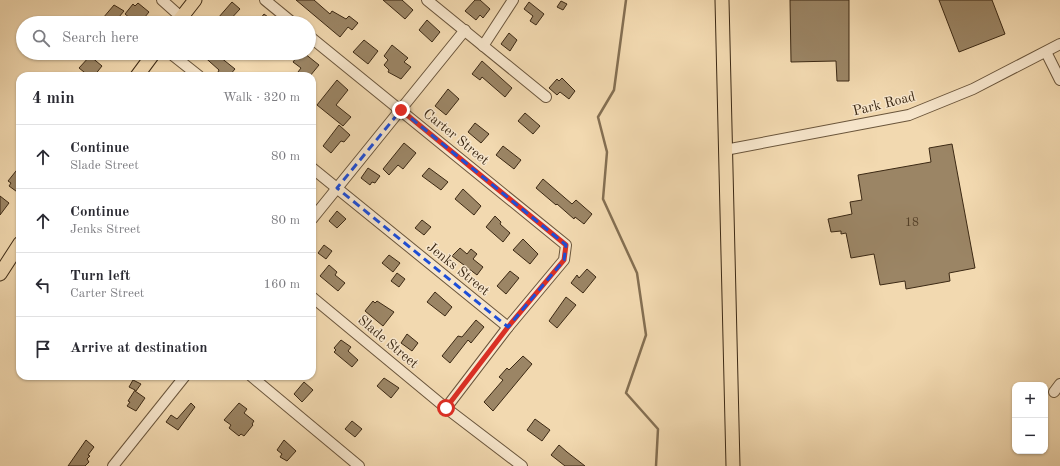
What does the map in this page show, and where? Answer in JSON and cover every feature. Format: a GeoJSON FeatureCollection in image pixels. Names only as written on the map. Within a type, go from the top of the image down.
{"type":"FeatureCollection","features":[{"type":"Feature","properties":{"kind":"main road"},"geometry":{"type":"LineString","coordinates":[[182,16],[195,0]]}},
{"type":"Feature","properties":{"kind":"main road"},"geometry":{"type":"LineString","coordinates":[[722,0],[733,466]]}},
{"type":"Feature","properties":{"kind":"main road"},"geometry":{"type":"LineString","coordinates":[[140,72],[149,60]]}},
{"type":"Feature","properties":{"kind":"main road"},"geometry":{"type":"LineString","coordinates":[[0,274],[16,249]]}},
{"type":"Feature","properties":{"kind":"street"},"geometry":{"type":"LineString","coordinates":[[162,0],[176,16]]}},
{"type":"Feature","properties":{"kind":"street"},"geometry":{"type":"LineString","coordinates":[[265,0],[284,16]]}},
{"type":"Feature","properties":{"kind":"street"},"geometry":{"type":"LineString","coordinates":[[427,0],[546,97]]}},
{"type":"Feature","properties":{"kind":"street"},"geometry":{"type":"LineString","coordinates":[[483,46],[513,0]]}},
{"type":"Feature","properties":{"kind":"street"},"geometry":{"type":"LineString","coordinates":[[316,214],[464,30]]}},
{"type":"Feature","properties":{"kind":"street","name":"Carter Street"},"geometry":{"type":"LineString","coordinates":[[316,42],[566,245],[564,260],[508,327]]}},
{"type":"Feature","properties":{"kind":"street","name":"Park Road"},"geometry":{"type":"LineString","coordinates":[[725,150],[909,115],[973,89],[1060,44]]}},
{"type":"Feature","properties":{"kind":"street"},"geometry":{"type":"LineString","coordinates":[[1046,52],[1060,80]]}},
{"type":"Feature","properties":{"kind":"street"},"geometry":{"type":"LineString","coordinates":[[179,60],[194,72]]}},
{"type":"Feature","properties":{"kind":"street","name":"Jenks Street"},"geometry":{"type":"LineString","coordinates":[[316,171],[508,327]]}},
{"type":"Feature","properties":{"kind":"street","name":"Slade Street"},"geometry":{"type":"LineString","coordinates":[[316,301],[446,408],[522,466]]}},
{"type":"Feature","properties":{"kind":"street"},"geometry":{"type":"LineString","coordinates":[[446,408],[508,327]]}},
{"type":"Feature","properties":{"kind":"street"},"geometry":{"type":"LineString","coordinates":[[113,466],[182,380]]}},
{"type":"Feature","properties":{"kind":"street"},"geometry":{"type":"LineString","coordinates":[[256,380],[359,466]]}},
{"type":"Feature","properties":{"kind":"highlighted area"},"geometry":{"type":"Polygon","coordinates":[[[401,110],[566,245],[564,260],[508,327],[337,188],[401,110]]]}},
{"type":"Feature","properties":{"kind":"building"},"geometry":{"type":"Polygon","coordinates":[[[296,0],[314,0],[330,14],[332,11],[346,19],[349,16],[358,23],[352,30],[348,27],[340,37],[296,0]]]}},
{"type":"Feature","properties":{"kind":"building"},"geometry":{"type":"Polygon","coordinates":[[[383,0],[402,0],[413,10],[405,19],[383,0]]]}},
{"type":"Feature","properties":{"kind":"building"},"geometry":{"type":"Polygon","coordinates":[[[475,0],[480,0],[490,9],[483,18],[480,15],[476,20],[465,11],[475,0]]]}},
{"type":"Feature","properties":{"kind":"building"},"geometry":{"type":"Polygon","coordinates":[[[790,0],[849,0],[849,81],[837,81],[836,61],[791,62],[790,0]]]}},
{"type":"Feature","properties":{"kind":"building"},"geometry":{"type":"Polygon","coordinates":[[[939,0],[992,0],[1005,34],[959,52],[939,0]]]}},
{"type":"Feature","properties":{"kind":"building"},"geometry":{"type":"Polygon","coordinates":[[[561,1],[567,4],[563,10],[557,7],[561,1]]]}},
{"type":"Feature","properties":{"kind":"building"},"geometry":{"type":"Polygon","coordinates":[[[232,2],[240,9],[234,16],[220,16],[232,2]]]}},
{"type":"Feature","properties":{"kind":"building"},"geometry":{"type":"Polygon","coordinates":[[[529,2],[544,14],[536,25],[530,21],[533,16],[524,9],[529,2]]]}},
{"type":"Feature","properties":{"kind":"building"},"geometry":{"type":"Polygon","coordinates":[[[138,3],[149,12],[146,16],[127,16],[125,14],[133,4],[135,6],[138,3]]]}},
{"type":"Feature","properties":{"kind":"building"},"geometry":{"type":"Polygon","coordinates":[[[114,5],[124,11],[120,16],[105,16],[114,5]]]}},
{"type":"Feature","properties":{"kind":"building"},"geometry":{"type":"Polygon","coordinates":[[[427,20],[440,32],[432,42],[419,30],[427,20]]]}},
{"type":"Feature","properties":{"kind":"building"},"geometry":{"type":"Polygon","coordinates":[[[509,33],[517,40],[510,51],[501,44],[509,33]]]}},
{"type":"Feature","properties":{"kind":"building"},"geometry":{"type":"Polygon","coordinates":[[[364,40],[378,51],[368,64],[353,52],[364,40]]]}},
{"type":"Feature","properties":{"kind":"building"},"geometry":{"type":"Polygon","coordinates":[[[392,45],[408,58],[404,62],[411,67],[401,79],[388,72],[389,70],[384,65],[388,60],[384,56],[392,45]]]}},
{"type":"Feature","properties":{"kind":"building"},"geometry":{"type":"Polygon","coordinates":[[[86,60],[95,60],[102,66],[97,72],[84,72],[79,68],[86,60]]]}},
{"type":"Feature","properties":{"kind":"building"},"geometry":{"type":"Polygon","coordinates":[[[208,60],[224,60],[235,69],[232,72],[218,72],[219,70],[208,60]]]}},
{"type":"Feature","properties":{"kind":"building"},"geometry":{"type":"Polygon","coordinates":[[[295,60],[313,60],[319,65],[313,72],[298,72],[301,68],[293,62],[295,60]]]}},
{"type":"Feature","properties":{"kind":"building"},"geometry":{"type":"Polygon","coordinates":[[[482,61],[512,88],[505,97],[482,77],[480,80],[472,74],[482,61]]]}},
{"type":"Feature","properties":{"kind":"building"},"geometry":{"type":"Polygon","coordinates":[[[562,78],[575,91],[569,99],[560,92],[557,95],[549,88],[557,79],[559,81],[562,78]]]}},
{"type":"Feature","properties":{"kind":"building"},"geometry":{"type":"Polygon","coordinates":[[[337,80],[348,90],[336,105],[351,117],[343,126],[317,105],[337,80]]]}},
{"type":"Feature","properties":{"kind":"building"},"geometry":{"type":"Polygon","coordinates":[[[448,89],[459,99],[446,115],[435,106],[448,89]]]}},
{"type":"Feature","properties":{"kind":"building"},"geometry":{"type":"Polygon","coordinates":[[[525,113],[540,126],[533,134],[518,121],[525,113]]]}},
{"type":"Feature","properties":{"kind":"building"},"geometry":{"type":"Polygon","coordinates":[[[475,123],[489,134],[481,143],[468,132],[475,123]]]}},
{"type":"Feature","properties":{"kind":"building"},"geometry":{"type":"Polygon","coordinates":[[[339,125],[350,135],[344,142],[341,141],[331,153],[323,146],[339,125]]]}},
{"type":"Feature","properties":{"kind":"building"},"geometry":{"type":"Polygon","coordinates":[[[404,143],[416,153],[403,169],[398,165],[389,175],[383,169],[404,143]]]}},
{"type":"Feature","properties":{"kind":"building"},"geometry":{"type":"Polygon","coordinates":[[[952,144],[975,268],[949,273],[950,281],[906,289],[905,281],[880,285],[874,254],[851,258],[846,233],[841,234],[841,231],[831,232],[828,219],[852,214],[850,202],[862,200],[858,175],[931,162],[929,148],[952,144]]]}},
{"type":"Feature","properties":{"kind":"building"},"geometry":{"type":"Polygon","coordinates":[[[503,146],[521,160],[514,169],[496,155],[503,146]]]}},
{"type":"Feature","properties":{"kind":"building"},"geometry":{"type":"Polygon","coordinates":[[[368,168],[380,176],[375,183],[372,182],[370,185],[361,178],[368,168]]]}},
{"type":"Feature","properties":{"kind":"building"},"geometry":{"type":"Polygon","coordinates":[[[429,168],[448,182],[441,190],[422,176],[429,168]]]}},
{"type":"Feature","properties":{"kind":"building"},"geometry":{"type":"Polygon","coordinates":[[[16,171],[16,191],[9,186],[11,183],[8,181],[16,171]]]}},
{"type":"Feature","properties":{"kind":"building"},"geometry":{"type":"Polygon","coordinates":[[[543,179],[572,204],[576,200],[592,214],[584,224],[575,217],[574,219],[536,188],[543,179]]]}},
{"type":"Feature","properties":{"kind":"building"},"geometry":{"type":"Polygon","coordinates":[[[463,189],[481,206],[474,215],[455,199],[463,189]]]}},
{"type":"Feature","properties":{"kind":"building"},"geometry":{"type":"Polygon","coordinates":[[[0,196],[9,203],[0,215],[0,196]]]}},
{"type":"Feature","properties":{"kind":"building"},"geometry":{"type":"Polygon","coordinates":[[[337,211],[346,219],[337,228],[329,221],[337,211]]]}},
{"type":"Feature","properties":{"kind":"building"},"geometry":{"type":"Polygon","coordinates":[[[495,216],[501,222],[500,224],[510,233],[503,242],[486,227],[495,216]]]}},
{"type":"Feature","properties":{"kind":"building"},"geometry":{"type":"Polygon","coordinates":[[[422,220],[431,227],[424,235],[415,228],[422,220]]]}},
{"type":"Feature","properties":{"kind":"building"},"geometry":{"type":"Polygon","coordinates":[[[523,239],[538,254],[530,264],[513,250],[523,239]]]}},
{"type":"Feature","properties":{"kind":"building"},"geometry":{"type":"Polygon","coordinates":[[[324,245],[332,251],[326,259],[318,253],[324,245]]]}},
{"type":"Feature","properties":{"kind":"building"},"geometry":{"type":"Polygon","coordinates":[[[460,248],[467,254],[471,249],[477,254],[473,259],[483,267],[477,275],[452,256],[460,248]]]}},
{"type":"Feature","properties":{"kind":"building"},"geometry":{"type":"Polygon","coordinates":[[[389,255],[400,263],[393,272],[382,263],[389,255]]]}},
{"type":"Feature","properties":{"kind":"building"},"geometry":{"type":"Polygon","coordinates":[[[329,265],[337,272],[335,275],[345,283],[338,291],[320,276],[329,265]]]}},
{"type":"Feature","properties":{"kind":"building"},"geometry":{"type":"Polygon","coordinates":[[[587,269],[596,277],[583,293],[571,283],[577,275],[579,278],[587,269]]]}},
{"type":"Feature","properties":{"kind":"building"},"geometry":{"type":"Polygon","coordinates":[[[510,271],[519,278],[506,294],[497,286],[510,271]]]}},
{"type":"Feature","properties":{"kind":"building"},"geometry":{"type":"Polygon","coordinates":[[[397,273],[405,279],[399,287],[391,281],[397,273]]]}},
{"type":"Feature","properties":{"kind":"building"},"geometry":{"type":"Polygon","coordinates":[[[435,292],[452,307],[445,316],[427,302],[435,292]]]}},
{"type":"Feature","properties":{"kind":"building"},"geometry":{"type":"Polygon","coordinates":[[[566,297],[576,305],[557,328],[549,321],[566,297]]]}},
{"type":"Feature","properties":{"kind":"building"},"geometry":{"type":"Polygon","coordinates":[[[373,301],[375,303],[377,301],[394,312],[383,326],[365,311],[373,301]]]}},
{"type":"Feature","properties":{"kind":"building"},"geometry":{"type":"Polygon","coordinates":[[[476,320],[484,327],[471,343],[468,340],[450,363],[442,356],[458,336],[462,337],[476,320]]]}},
{"type":"Feature","properties":{"kind":"building"},"geometry":{"type":"Polygon","coordinates":[[[407,334],[418,343],[412,351],[401,343],[407,334]]]}},
{"type":"Feature","properties":{"kind":"building"},"geometry":{"type":"Polygon","coordinates":[[[341,340],[351,347],[348,351],[358,360],[352,367],[334,352],[336,350],[334,348],[341,340]]]}},
{"type":"Feature","properties":{"kind":"building"},"geometry":{"type":"Polygon","coordinates":[[[523,356],[532,364],[493,411],[484,402],[503,380],[499,377],[507,368],[509,370],[523,356]]]}},
{"type":"Feature","properties":{"kind":"building"},"geometry":{"type":"Polygon","coordinates":[[[384,378],[399,388],[391,398],[377,386],[384,378]]]}},
{"type":"Feature","properties":{"kind":"building"},"geometry":{"type":"Polygon","coordinates":[[[133,380],[141,384],[135,391],[145,398],[136,411],[127,406],[130,402],[128,401],[135,390],[129,387],[133,380]]]}},
{"type":"Feature","properties":{"kind":"building"},"geometry":{"type":"Polygon","coordinates":[[[304,382],[313,390],[302,402],[294,394],[304,382]]]}},
{"type":"Feature","properties":{"kind":"building"},"geometry":{"type":"Polygon","coordinates":[[[191,403],[195,407],[178,430],[166,422],[171,415],[177,419],[191,403]]]}},
{"type":"Feature","properties":{"kind":"building"},"geometry":{"type":"Polygon","coordinates":[[[239,403],[247,409],[244,413],[254,421],[252,424],[253,425],[244,436],[241,434],[239,436],[229,428],[231,425],[224,420],[239,403]]]}},
{"type":"Feature","properties":{"kind":"building"},"geometry":{"type":"Polygon","coordinates":[[[535,419],[550,430],[542,441],[527,430],[535,419]]]}},
{"type":"Feature","properties":{"kind":"building"},"geometry":{"type":"Polygon","coordinates":[[[352,421],[362,429],[355,437],[345,429],[352,421]]]}},
{"type":"Feature","properties":{"kind":"building"},"geometry":{"type":"Polygon","coordinates":[[[86,440],[94,447],[88,455],[90,456],[87,459],[89,462],[85,466],[68,466],[86,440]]]}},
{"type":"Feature","properties":{"kind":"building"},"geometry":{"type":"Polygon","coordinates":[[[284,440],[296,451],[287,461],[280,457],[282,454],[277,450],[284,440]]]}},
{"type":"Feature","properties":{"kind":"building"},"geometry":{"type":"Polygon","coordinates":[[[559,445],[585,466],[565,466],[551,455],[559,445]]]}},
{"type":"Feature","properties":{"kind":"waterway"},"geometry":{"type":"LineString","coordinates":[[626,0],[614,90],[598,117],[607,152],[603,199],[637,273],[646,335],[626,393],[658,429],[656,466]]}},
{"type":"Feature","properties":{"kind":"route"},"geometry":{"type":"LineString","coordinates":[[401,110],[566,245],[564,260],[508,327],[446,408]]}}]}
